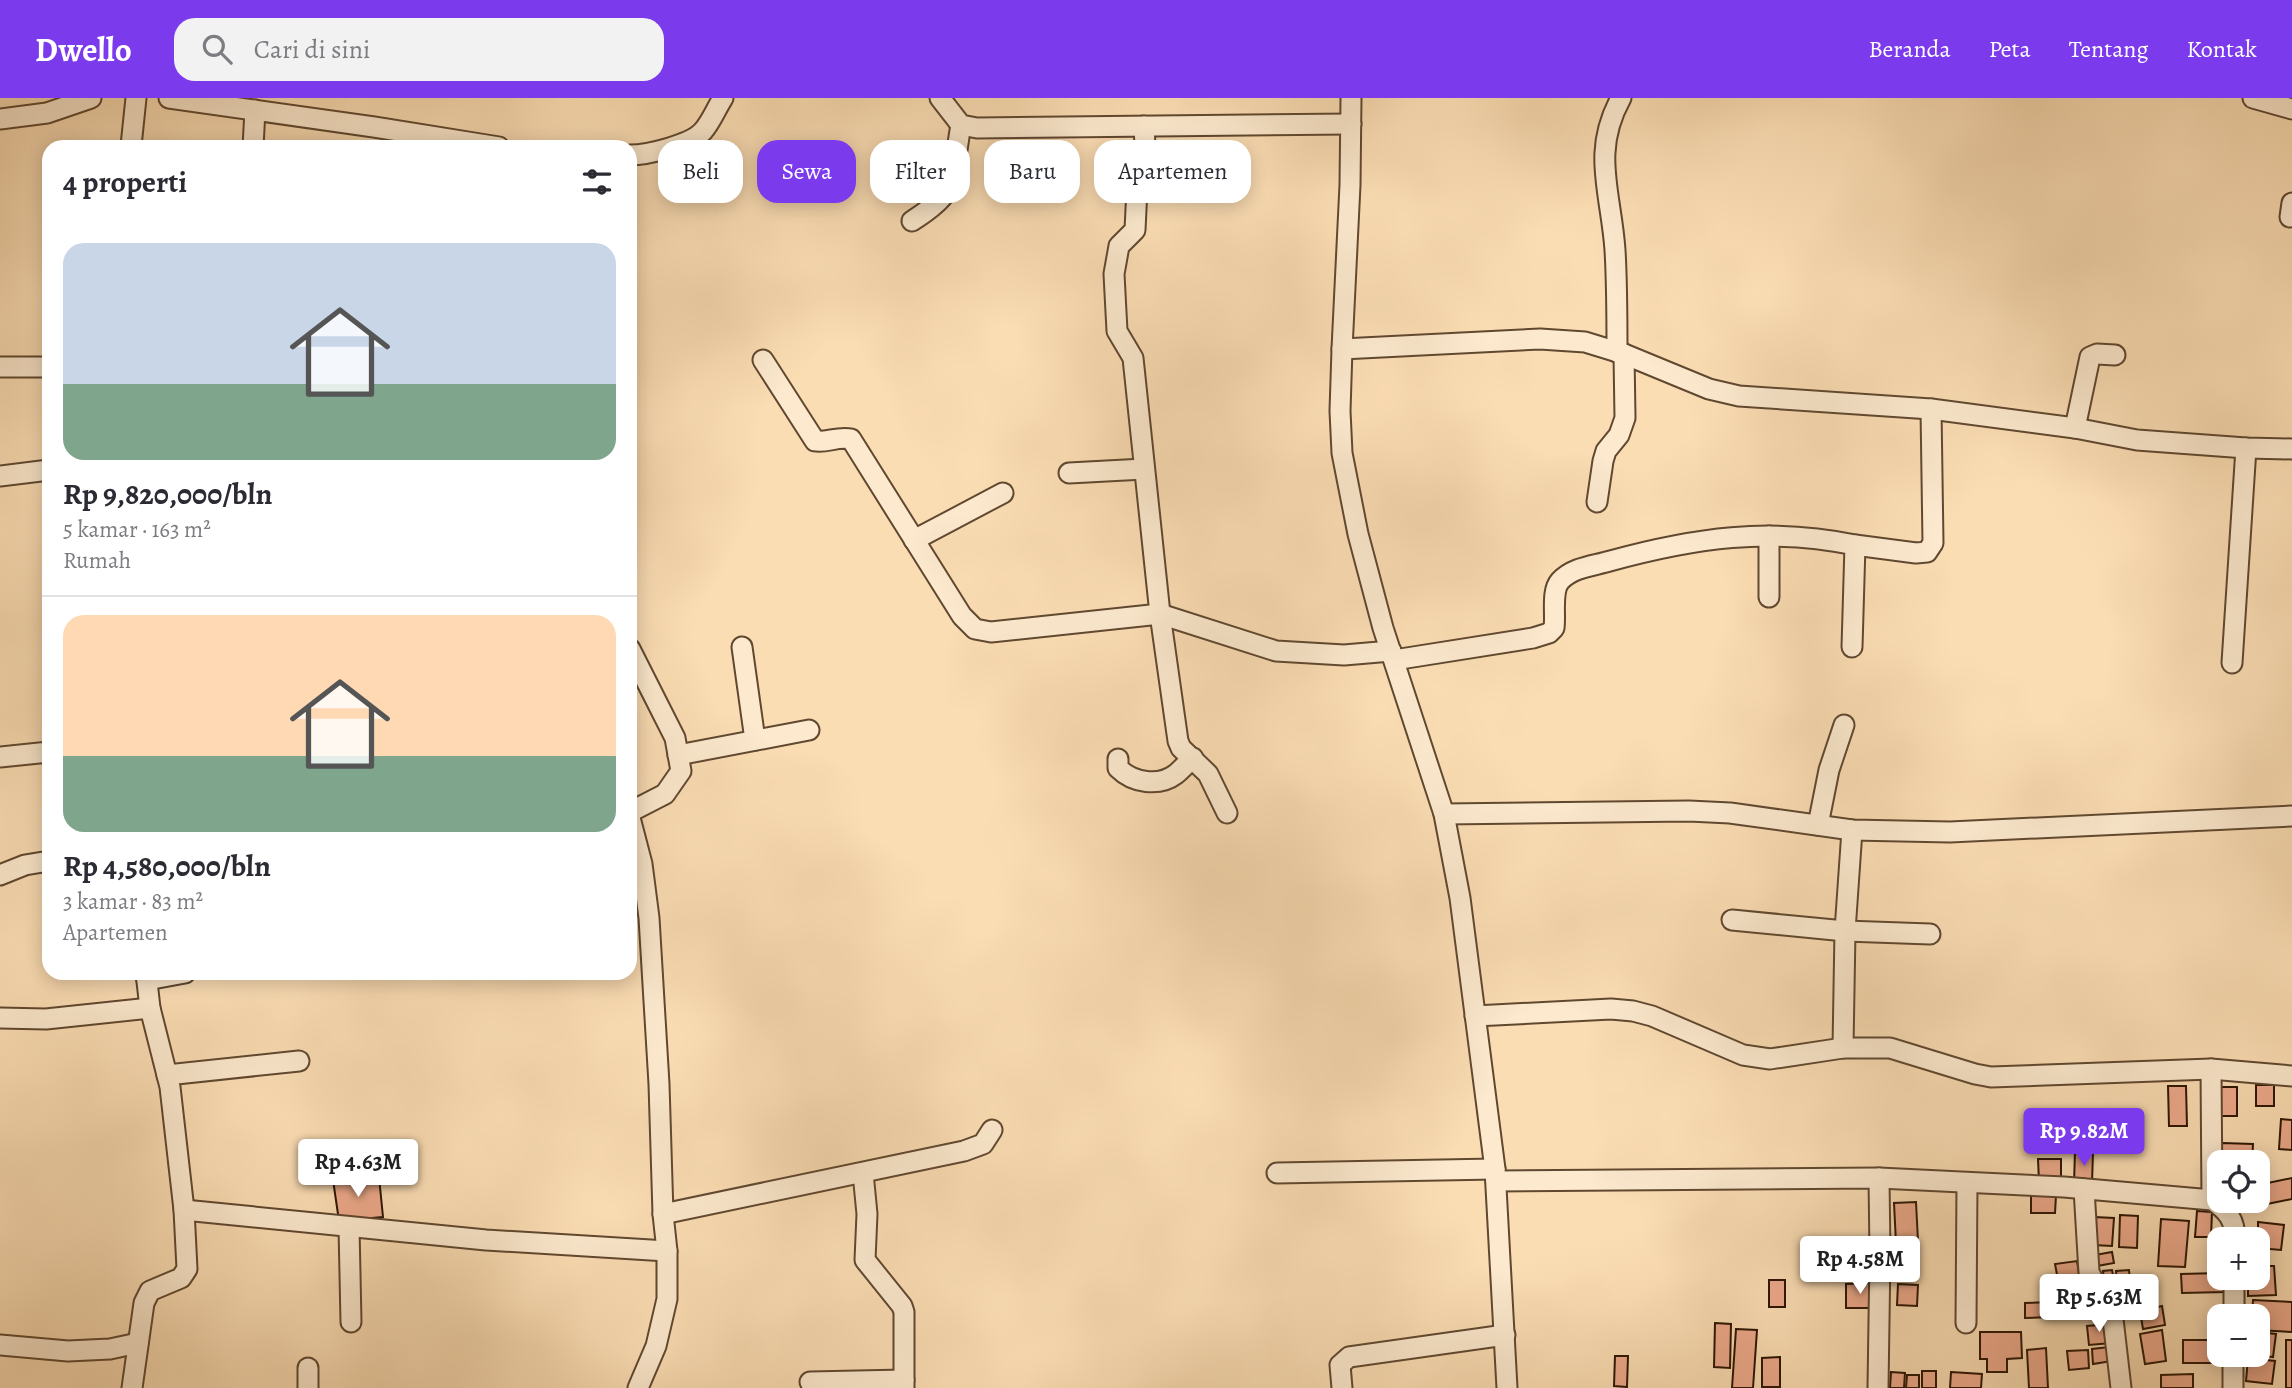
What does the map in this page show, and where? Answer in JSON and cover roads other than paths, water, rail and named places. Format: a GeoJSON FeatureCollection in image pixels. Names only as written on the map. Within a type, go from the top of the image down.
{"type":"FeatureCollection","features":[{"type":"Feature","properties":{"kind":"street"},"geometry":{"type":"LineString","coordinates":[[0,119],[47,113],[91,98]]}},
{"type":"Feature","properties":{"kind":"street"},"geometry":{"type":"LineString","coordinates":[[132,140],[136,98]]}},
{"type":"Feature","properties":{"kind":"street"},"geometry":{"type":"LineString","coordinates":[[169,98],[455,140]]}},
{"type":"Feature","properties":{"kind":"street"},"geometry":{"type":"LineString","coordinates":[[637,155],[682,144],[702,133],[723,98]]}},
{"type":"Feature","properties":{"kind":"street"},"geometry":{"type":"LineString","coordinates":[[1351,98],[1340,411],[1342,453],[1369,576],[1392,656],[1444,814],[1460,898],[1496,1175],[1507,1388]]}},
{"type":"Feature","properties":{"kind":"street"},"geometry":{"type":"LineString","coordinates":[[1597,502],[1602,461],[1606,451],[1619,435],[1625,418],[1615,251],[1604,146],[1610,118],[1621,98]]}},
{"type":"Feature","properties":{"kind":"street"},"geometry":{"type":"LineString","coordinates":[[2253,98],[2292,109]]}},
{"type":"Feature","properties":{"kind":"street"},"geometry":{"type":"LineString","coordinates":[[942,100],[961,125],[977,128],[1351,124]]}},
{"type":"Feature","properties":{"kind":"street"},"geometry":{"type":"LineString","coordinates":[[253,140],[255,110]]}},
{"type":"Feature","properties":{"kind":"street"},"geometry":{"type":"LineString","coordinates":[[912,221],[943,196],[950,183],[961,125]]}},
{"type":"Feature","properties":{"kind":"street"},"geometry":{"type":"LineString","coordinates":[[1144,126],[1147,187],[1137,188],[1135,230],[1119,246],[1114,274],[1117,331],[1133,358],[1160,614],[1178,741],[1181,748],[1208,774],[1227,813]]}},
{"type":"Feature","properties":{"kind":"street"},"geometry":{"type":"LineString","coordinates":[[1342,349],[1539,339],[1585,342],[1620,353],[1709,389],[1739,396],[1931,409],[2075,428],[2137,440],[2292,449]]}},
{"type":"Feature","properties":{"kind":"street"},"geometry":{"type":"LineString","coordinates":[[2075,428],[2090,357],[2097,354],[2115,355]]}},
{"type":"Feature","properties":{"kind":"street"},"geometry":{"type":"LineString","coordinates":[[763,360],[815,442],[842,437],[851,439],[962,616],[975,629],[992,632],[1160,614],[1276,651],[1344,655],[1392,656],[1533,638],[1549,633],[1554,628],[1555,593],[1558,583],[1573,571],[1697,540],[1749,535],[1828,539],[1855,545],[1927,552],[1933,543],[1931,409]]}},
{"type":"Feature","properties":{"kind":"street"},"geometry":{"type":"LineString","coordinates":[[0,368],[42,367]]}},
{"type":"Feature","properties":{"kind":"street"},"geometry":{"type":"LineString","coordinates":[[2232,663],[2246,448]]}},
{"type":"Feature","properties":{"kind":"street"},"geometry":{"type":"LineString","coordinates":[[1069,474],[1144,469]]}},
{"type":"Feature","properties":{"kind":"street"},"geometry":{"type":"LineString","coordinates":[[0,475],[42,471]]}},
{"type":"Feature","properties":{"kind":"street"},"geometry":{"type":"LineString","coordinates":[[914,540],[1003,493]]}},
{"type":"Feature","properties":{"kind":"street"},"geometry":{"type":"LineString","coordinates":[[1769,536],[1769,597]]}},
{"type":"Feature","properties":{"kind":"street"},"geometry":{"type":"LineString","coordinates":[[1852,647],[1855,545]]}},
{"type":"Feature","properties":{"kind":"street"},"geometry":{"type":"LineString","coordinates":[[742,647],[755,740]]}},
{"type":"Feature","properties":{"kind":"street"},"geometry":{"type":"LineString","coordinates":[[637,663],[675,738],[681,771],[665,794],[637,811]]}},
{"type":"Feature","properties":{"kind":"street"},"geometry":{"type":"LineString","coordinates":[[1818,825],[1829,770],[1844,725]]}},
{"type":"Feature","properties":{"kind":"street"},"geometry":{"type":"LineString","coordinates":[[678,755],[809,730]]}},
{"type":"Feature","properties":{"kind":"street"},"geometry":{"type":"LineString","coordinates":[[0,757],[42,753]]}},
{"type":"Feature","properties":{"kind":"street"},"geometry":{"type":"LineString","coordinates":[[1118,759],[1118,768],[1125,775],[1152,782],[1163,781],[1175,775],[1193,758]]}},
{"type":"Feature","properties":{"kind":"street"},"geometry":{"type":"LineString","coordinates":[[1444,814],[1689,811],[1730,813],[1852,830],[1950,832],[2292,816]]}},
{"type":"Feature","properties":{"kind":"street"},"geometry":{"type":"LineString","coordinates":[[1843,1048],[1845,931],[1852,830]]}},
{"type":"Feature","properties":{"kind":"street"},"geometry":{"type":"LineString","coordinates":[[637,844],[649,918],[667,1251],[667,1299],[656,1346],[638,1388]]}},
{"type":"Feature","properties":{"kind":"street"},"geometry":{"type":"LineString","coordinates":[[0,875],[25,865],[42,862]]}},
{"type":"Feature","properties":{"kind":"street"},"geometry":{"type":"LineString","coordinates":[[1732,920],[1845,931],[1930,934]]}},
{"type":"Feature","properties":{"kind":"street"},"geometry":{"type":"LineString","coordinates":[[132,1388],[144,1303],[150,1291],[181,1278],[187,1269],[184,1210],[167,1075],[150,1008],[146,980]]}},
{"type":"Feature","properties":{"kind":"street"},"geometry":{"type":"LineString","coordinates":[[0,1018],[46,1020],[150,1008]]}},
{"type":"Feature","properties":{"kind":"street"},"geometry":{"type":"LineString","coordinates":[[1475,1016],[1611,1009],[1633,1011],[1652,1016],[1743,1055],[1770,1059],[1843,1048],[1890,1048],[1991,1077],[2211,1069],[2292,1076]]}},
{"type":"Feature","properties":{"kind":"street"},"geometry":{"type":"LineString","coordinates":[[167,1075],[299,1061]]}},
{"type":"Feature","properties":{"kind":"street"},"geometry":{"type":"LineString","coordinates":[[2211,1069],[2212,1150]]}},
{"type":"Feature","properties":{"kind":"street"},"geometry":{"type":"LineString","coordinates":[[663,1214],[976,1148],[988,1138],[992,1130]]}},
{"type":"Feature","properties":{"kind":"street"},"geometry":{"type":"LineString","coordinates":[[810,1382],[904,1384],[903,1308],[865,1260],[867,1214],[863,1173]]}},
{"type":"Feature","properties":{"kind":"street"},"geometry":{"type":"LineString","coordinates":[[1277,1173],[1879,1178],[2084,1189],[2207,1199]]}},
{"type":"Feature","properties":{"kind":"street"},"geometry":{"type":"LineString","coordinates":[[1878,1388],[1879,1178]]}},
{"type":"Feature","properties":{"kind":"street"},"geometry":{"type":"LineString","coordinates":[[1966,1184],[1966,1323]]}},
{"type":"Feature","properties":{"kind":"street"},"geometry":{"type":"LineString","coordinates":[[2084,1189],[2090,1272],[2113,1319],[2121,1388]]}},
{"type":"Feature","properties":{"kind":"street"},"geometry":{"type":"LineString","coordinates":[[184,1210],[486,1240],[667,1251]]}},
{"type":"Feature","properties":{"kind":"street"},"geometry":{"type":"LineString","coordinates":[[349,1227],[351,1322]]}},
{"type":"Feature","properties":{"kind":"street"},"geometry":{"type":"LineString","coordinates":[[1342,1388],[1340,1365],[1349,1357],[1504,1335]]}},
{"type":"Feature","properties":{"kind":"street"},"geometry":{"type":"LineString","coordinates":[[0,1345],[68,1351],[110,1349],[138,1343]]}},
{"type":"Feature","properties":{"kind":"street"},"geometry":{"type":"LineString","coordinates":[[2233,1367],[2233,1388]]}}]}
